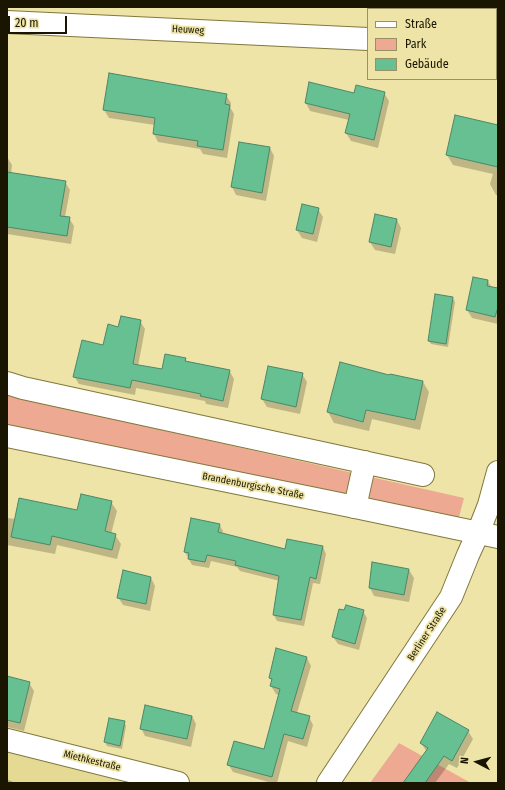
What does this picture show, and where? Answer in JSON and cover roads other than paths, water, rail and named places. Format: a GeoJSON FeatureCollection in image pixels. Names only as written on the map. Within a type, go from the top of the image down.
{"type":"FeatureCollection","features":[{"type":"Feature","properties":{"kind":"street","name":"Heuweg"},"geometry":{"type":"LineString","coordinates":[[7,22],[36,15],[367,39]]}},
{"type":"Feature","properties":{"kind":"street"},"geometry":{"type":"LineString","coordinates":[[7,383],[23,388],[423,475]]}},
{"type":"Feature","properties":{"kind":"street","name":"Brandenburgische Straße"},"geometry":{"type":"LineString","coordinates":[[7,436],[488,535]]}},
{"type":"Feature","properties":{"kind":"street"},"geometry":{"type":"LineString","coordinates":[[355,507],[364,462]]}},
{"type":"Feature","properties":{"kind":"street","name":"Berliner Straße"},"geometry":{"type":"LineString","coordinates":[[328,783],[452,597],[468,554],[488,535],[490,505],[498,472]]}},
{"type":"Feature","properties":{"kind":"street","name":"Miethkestraße"},"geometry":{"type":"LineString","coordinates":[[7,740],[178,783]]}}]}
